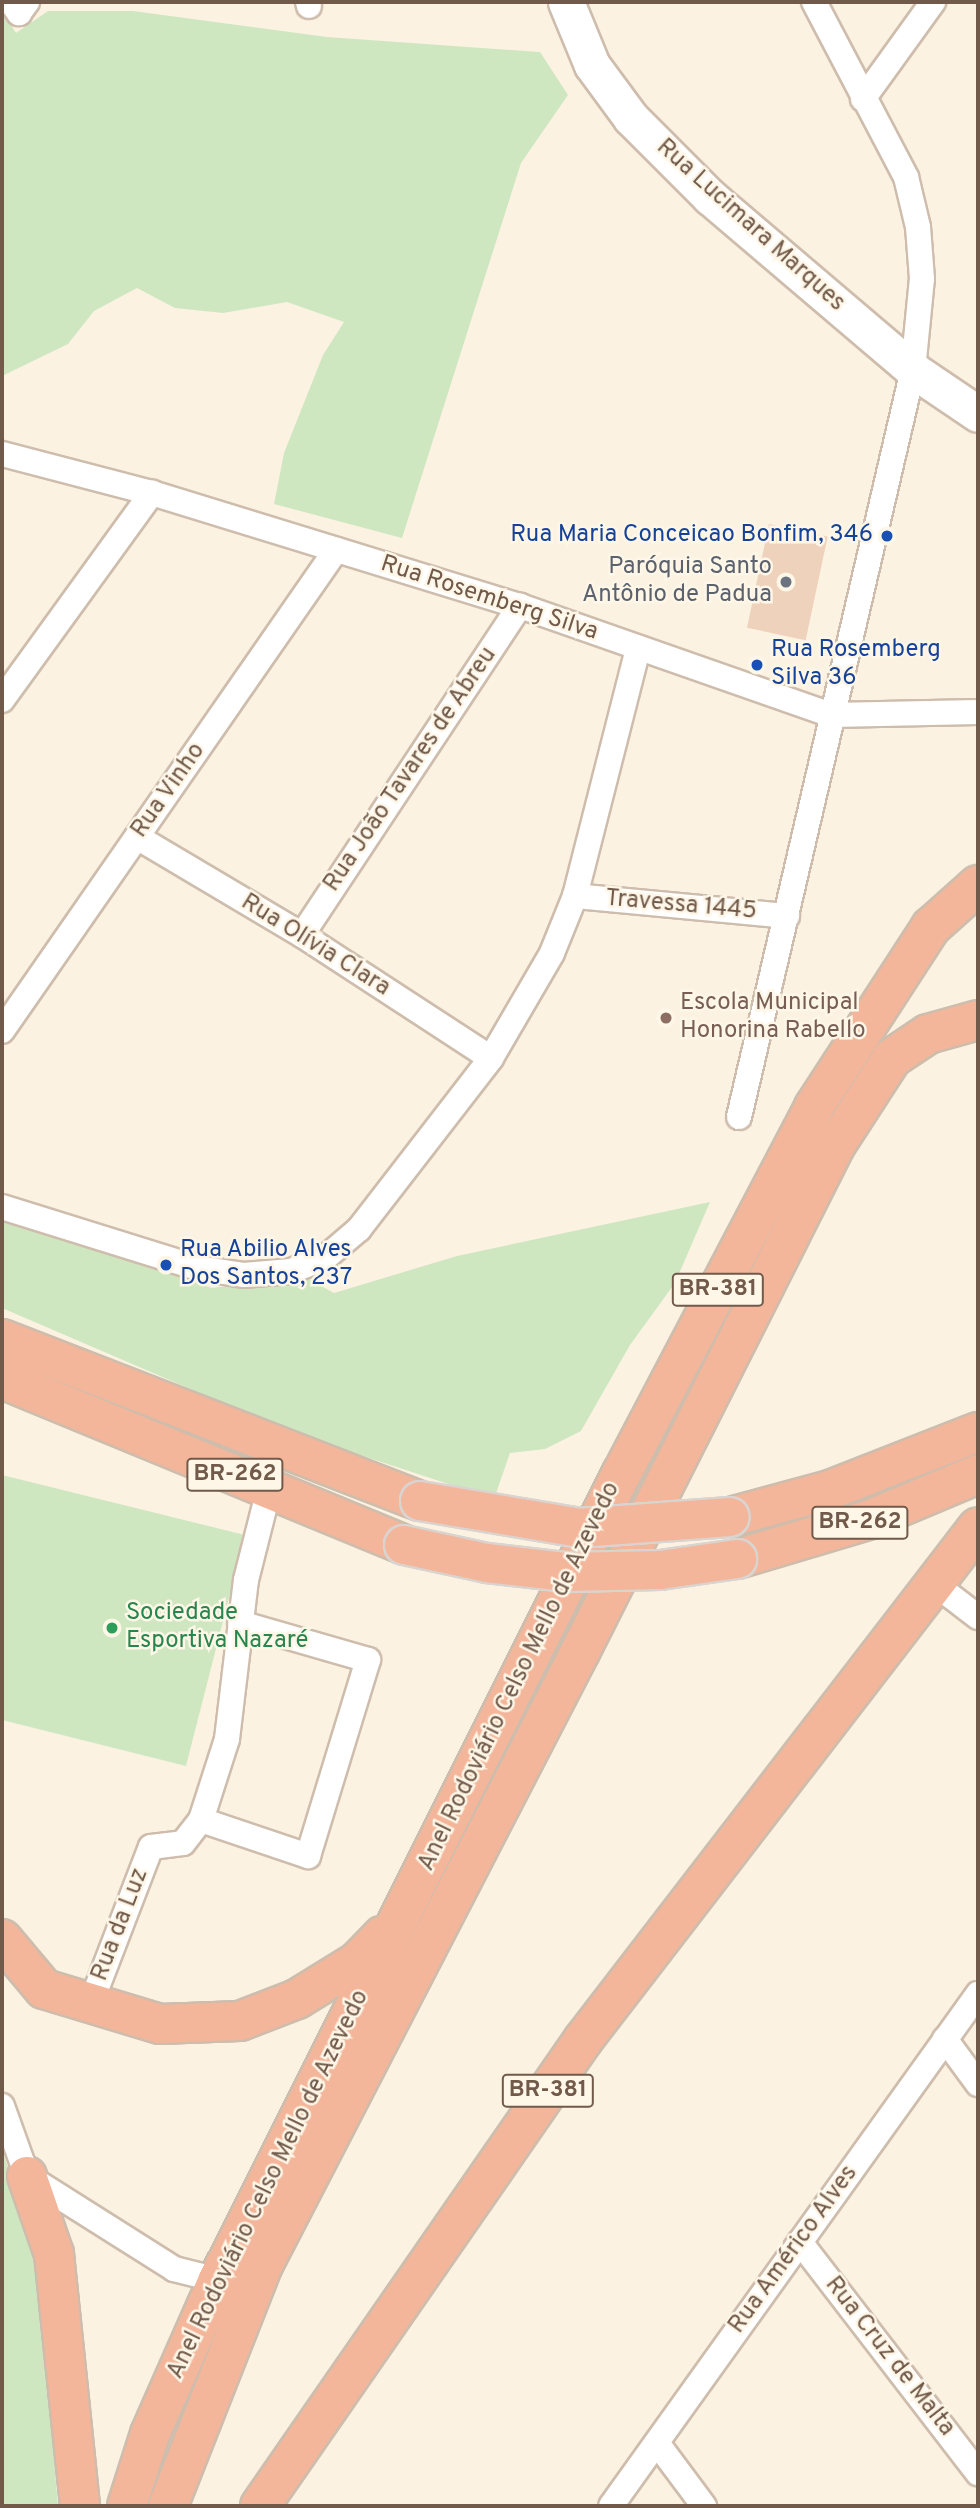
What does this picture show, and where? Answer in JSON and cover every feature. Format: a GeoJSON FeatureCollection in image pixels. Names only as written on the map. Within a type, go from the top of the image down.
{"type":"FeatureCollection","features":[{"type":"Feature","properties":{"kind":"highway","name":"Anel Rodoviário Celso Mello de Azevedo"},"geometry":{"type":"LineString","coordinates":[[127,2506],[150,2434],[218,2280],[622,1473],[814,1107],[931,927],[978,885]]}},
{"type":"Feature","properties":{"kind":"highway"},"geometry":{"type":"LineString","coordinates":[[168,2506],[262,2265],[580,1652],[835,1146],[891,1058],[928,1034],[978,1020]]}},
{"type":"Feature","properties":{"kind":"highway","name":"BR-262"},"geometry":{"type":"LineString","coordinates":[[2,1339],[420,1501],[579,1528],[730,1517],[830,1490],[978,1432]]}},
{"type":"Feature","properties":{"kind":"highway","name":"BR-262"},"geometry":{"type":"LineString","coordinates":[[2,1379],[404,1545],[566,1572],[660,1570],[737,1559],[871,1520],[978,1474]]}},
{"type":"Feature","properties":{"kind":"highway"},"geometry":{"type":"LineString","coordinates":[[2,1412],[65,1407]]}},
{"type":"Feature","properties":{"kind":"highway","name":"BR-381"},"geometry":{"type":"LineString","coordinates":[[260,2506],[583,2040],[978,1527]]}},
{"type":"Feature","properties":{"kind":"highway"},"geometry":{"type":"LineString","coordinates":[[2,1939],[44,1989],[160,2024],[240,2021],[297,1999],[347,1968],[400,1919]]}},
{"type":"Feature","properties":{"kind":"highway"},"geometry":{"type":"LineString","coordinates":[[26,2176],[54,2253],[80,2506]]}},
{"type":"Feature","properties":{"kind":"street","name":"Rua Lucimara Marques"},"geometry":{"type":"LineString","coordinates":[[566,2],[592,65],[631,118],[710,197],[913,370],[978,414]]}},
{"type":"Feature","properties":{"kind":"street"},"geometry":{"type":"LineString","coordinates":[[739,1117],[913,370],[922,279],[918,227],[906,177],[814,2]]}},
{"type":"Feature","properties":{"kind":"street"},"geometry":{"type":"LineString","coordinates":[[863,99],[933,2]]}},
{"type":"Feature","properties":{"kind":"street","name":"Rua Rosemberg Silva"},"geometry":{"type":"LineString","coordinates":[[2,454],[152,493],[520,606],[831,715],[978,712]]}},
{"type":"Feature","properties":{"kind":"street"},"geometry":{"type":"LineString","coordinates":[[2,701],[152,493]]}},
{"type":"Feature","properties":{"kind":"street","name":"Rua Vinho"},"geometry":{"type":"LineString","coordinates":[[2,1031],[336,550]]}},
{"type":"Feature","properties":{"kind":"street","name":"Rua João Tavares de Abreu"},"geometry":{"type":"LineString","coordinates":[[302,935],[520,606]]}},
{"type":"Feature","properties":{"kind":"street"},"geometry":{"type":"LineString","coordinates":[[2,1207],[198,1268],[244,1275],[291,1271],[325,1258],[359,1229],[491,1058],[552,953],[575,896],[638,648]]}},
{"type":"Feature","properties":{"kind":"street","name":"Rua Olívia Clara"},"geometry":{"type":"LineString","coordinates":[[137,837],[302,935],[491,1058]]}},
{"type":"Feature","properties":{"kind":"street","name":"Travessa 1445"},"geometry":{"type":"LineString","coordinates":[[575,896],[787,916]]}},
{"type":"Feature","properties":{"kind":"street"},"geometry":{"type":"LineString","coordinates":[[240,1623],[368,1660],[308,1856],[201,1820],[227,1739],[240,1623],[269,1489]]}},
{"type":"Feature","properties":{"kind":"street"},"geometry":{"type":"LineString","coordinates":[[935,1584],[978,1617]]}},
{"type":"Feature","properties":{"kind":"street","name":"Rua da Luz"},"geometry":{"type":"LineString","coordinates":[[91,2003],[152,1847],[183,1843],[201,1820]]}},
{"type":"Feature","properties":{"kind":"street","name":"Rua Américo Alves"},"geometry":{"type":"LineString","coordinates":[[611,2506],[978,1994]]}},
{"type":"Feature","properties":{"kind":"street"},"geometry":{"type":"LineString","coordinates":[[945,2039],[978,2084]]}},
{"type":"Feature","properties":{"kind":"street"},"geometry":{"type":"LineString","coordinates":[[2,2106],[26,2176],[174,2269],[218,2280]]}},
{"type":"Feature","properties":{"kind":"street","name":"Rua Cruz de Malta"},"geometry":{"type":"LineString","coordinates":[[800,2242],[978,2473]]}},
{"type":"Feature","properties":{"kind":"street"},"geometry":{"type":"LineString","coordinates":[[657,2443],[704,2506]]}},
{"type":"Feature","properties":{"kind":"green space"},"geometry":{"type":"Polygon","coordinates":[[[2,11],[16,33],[48,11],[133,11],[327,37],[540,52],[568,95],[521,163],[402,538],[274,504],[284,453],[323,355],[344,322],[287,302],[223,313],[175,308],[137,288],[94,311],[68,344],[2,376],[2,11]]]}},
{"type":"Feature","properties":{"kind":"green space"},"geometry":{"type":"Polygon","coordinates":[[[710,1202],[675,1283],[630,1345],[581,1431],[545,1449],[510,1453],[494,1499],[290,1432],[2,1308],[2,1220],[212,1288],[303,1276],[334,1293],[457,1256],[710,1202]]]}},
{"type":"Feature","properties":{"kind":"green space","name":"Sociedade Esportiva Nazaré"},"geometry":{"type":"Polygon","coordinates":[[[2,1475],[245,1535],[186,1766],[2,1720],[2,1475]]]}},
{"type":"Feature","properties":{"kind":"green space"},"geometry":{"type":"Polygon","coordinates":[[[2,2150],[36,2252],[58,2506],[2,2506],[2,2150]]]}},
{"type":"Feature","properties":{"kind":"building","name":"Paróquia Santo Antônio de Padua"},"geometry":{"type":"Polygon","coordinates":[[[769,524],[828,536],[806,640],[747,628],[769,524]]]}},
{"type":"Feature","properties":{"kind":"place","name":"Rua Maria Conceicao Bonfim, 346"},"geometry":{"type":"Point","coordinates":[887,536]}},
{"type":"Feature","properties":{"kind":"place","name":"Paróquia Santo Antônio de Padua"},"geometry":{"type":"Point","coordinates":[786,582]}},
{"type":"Feature","properties":{"kind":"place","name":"Rua Rosemberg Silva 36"},"geometry":{"type":"Point","coordinates":[757,665]}},
{"type":"Feature","properties":{"kind":"place","name":"Escola Municipal Honorina Rabello"},"geometry":{"type":"Point","coordinates":[666,1018]}},
{"type":"Feature","properties":{"kind":"place","name":"Rua Abilio Alves Dos Santos, 237"},"geometry":{"type":"Point","coordinates":[166,1265]}},
{"type":"Feature","properties":{"kind":"place","name":"Sociedade Esportiva Nazaré"},"geometry":{"type":"Point","coordinates":[112,1628]}}]}
